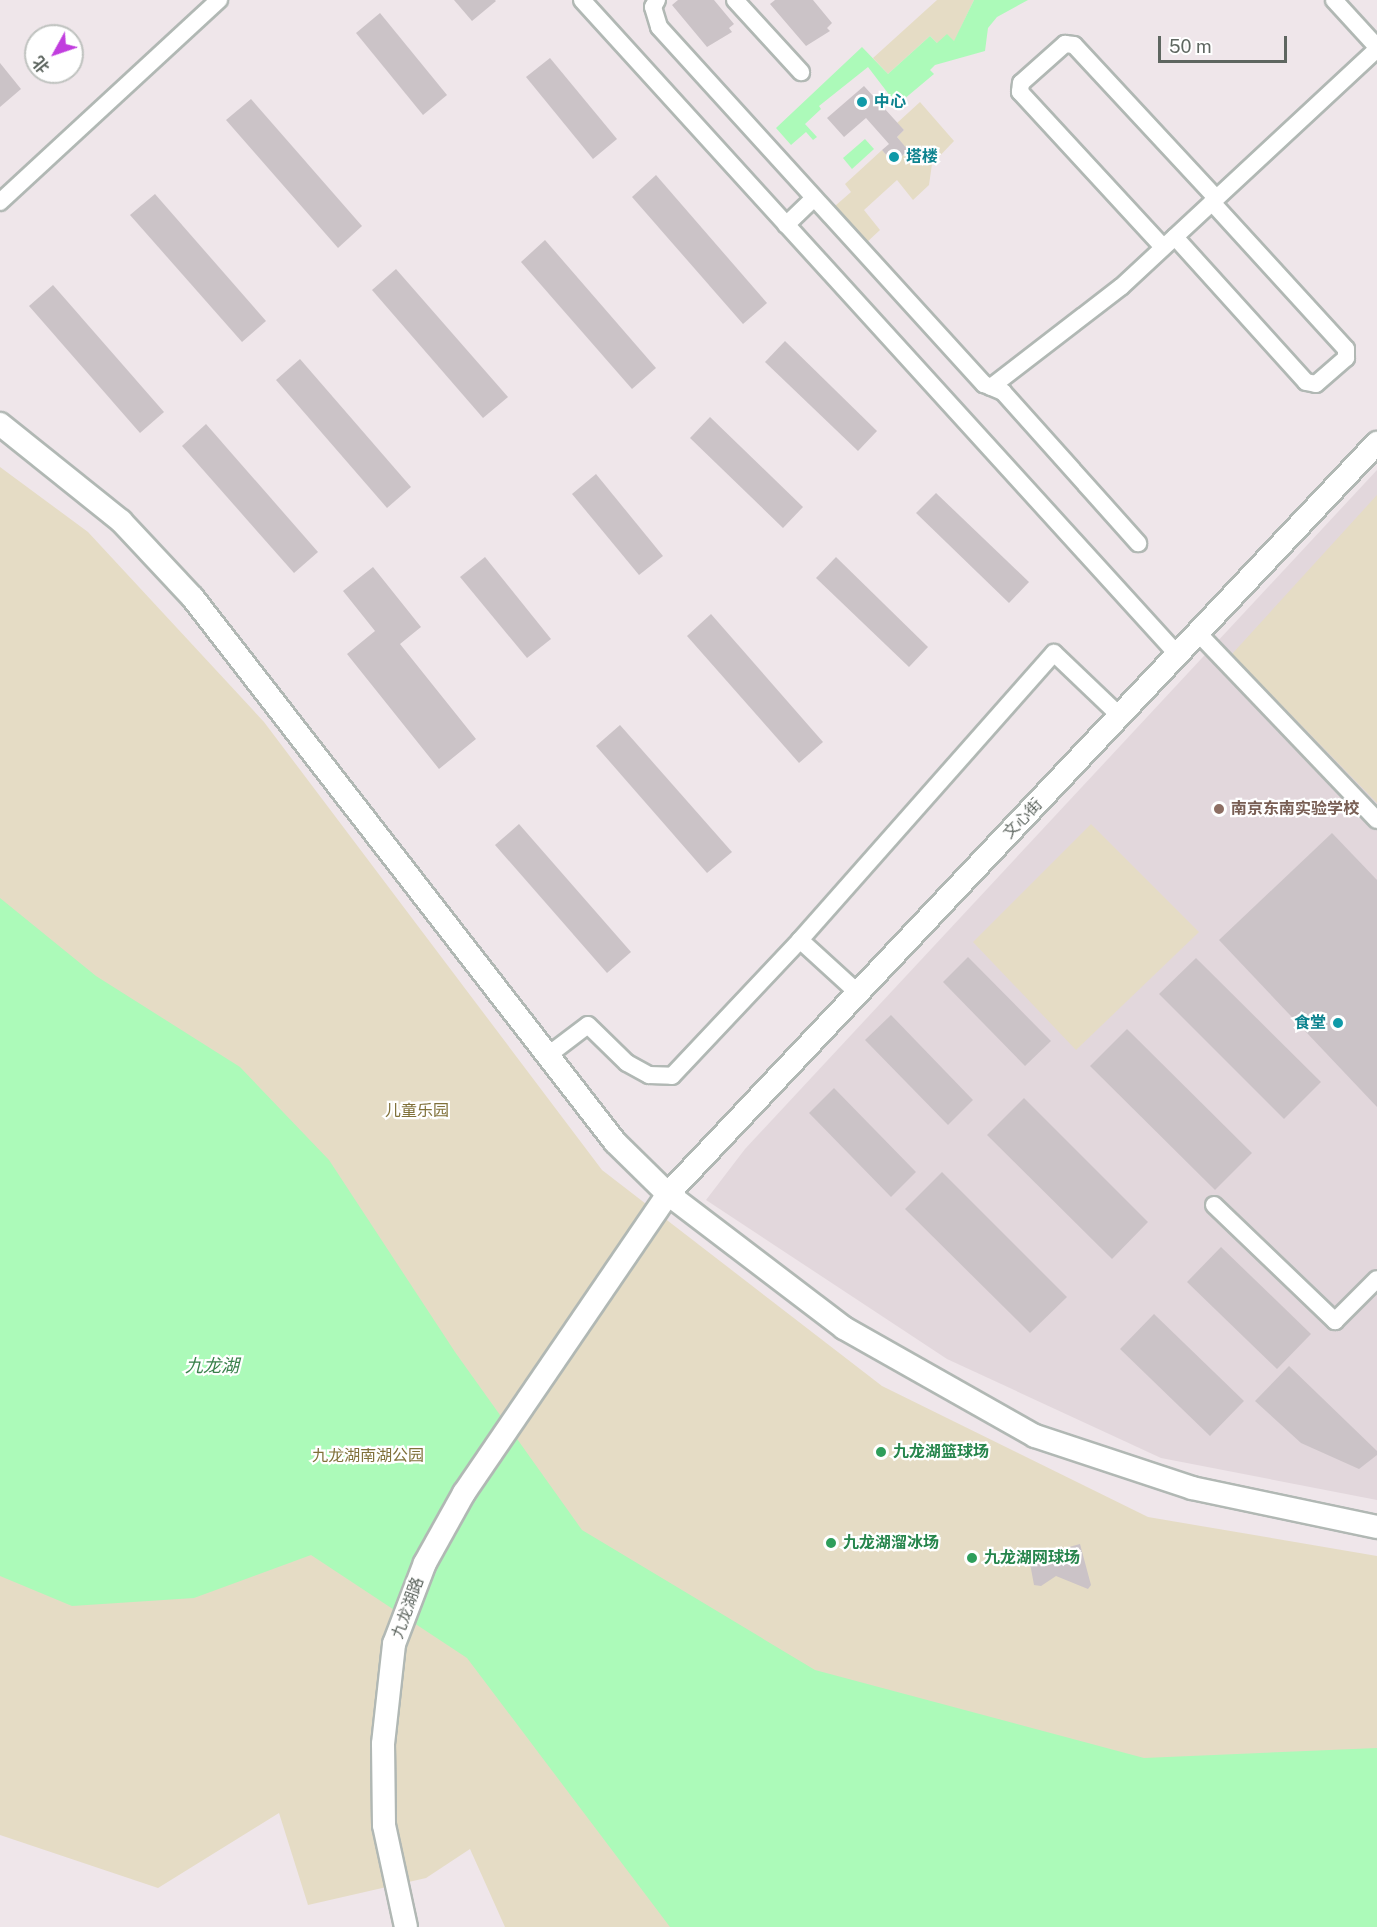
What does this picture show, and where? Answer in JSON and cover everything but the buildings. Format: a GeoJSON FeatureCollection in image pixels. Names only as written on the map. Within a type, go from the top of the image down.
{"type":"FeatureCollection","features":[{"type":"Feature","properties":{"kind":"street"},"geometry":{"type":"LineString","coordinates":[[0,202],[219,0]]}},
{"type":"Feature","properties":{"kind":"street"},"geometry":{"type":"LineString","coordinates":[[582,0],[1179,656]]}},
{"type":"Feature","properties":{"kind":"street"},"geometry":{"type":"LineString","coordinates":[[657,0],[653,7],[659,27],[814,198],[991,387],[1003,392],[1138,543]]}},
{"type":"Feature","properties":{"kind":"street"},"geometry":{"type":"LineString","coordinates":[[735,0],[801,72]]}},
{"type":"Feature","properties":{"kind":"street"},"geometry":{"type":"LineString","coordinates":[[991,387],[1121,287],[1377,48],[1334,0]]}},
{"type":"Feature","properties":{"kind":"street"},"geometry":{"type":"LineString","coordinates":[[1065,44],[1074,45],[1214,200],[1346,349],[1346,358],[1316,384],[1306,382],[1169,242],[1020,92],[1021,83],[1065,44]]}},
{"type":"Feature","properties":{"kind":"street"},"geometry":{"type":"LineString","coordinates":[[786,225],[814,198]]}},
{"type":"Feature","properties":{"kind":"street"},"geometry":{"type":"LineString","coordinates":[[0,424],[121,521],[193,598],[615,1142],[668,1194],[844,1328],[1035,1436],[1192,1488],[1377,1527]]}},
{"type":"Feature","properties":{"kind":"street","name":"文心街"},"geometry":{"type":"LineString","coordinates":[[668,1194],[1179,656],[1377,443]]}},
{"type":"Feature","properties":{"kind":"street"},"geometry":{"type":"LineString","coordinates":[[1199,634],[1377,820]]}},
{"type":"Feature","properties":{"kind":"street"},"geometry":{"type":"LineString","coordinates":[[547,1056],[588,1024],[627,1064],[649,1075],[672,1076],[800,940],[1054,653],[1121,717]]}},
{"type":"Feature","properties":{"kind":"street"},"geometry":{"type":"LineString","coordinates":[[800,940],[858,993]]}},
{"type":"Feature","properties":{"kind":"street","name":"九龙湖路"},"geometry":{"type":"LineString","coordinates":[[406,1927],[384,1825],[383,1744],[394,1644],[425,1563],[464,1493],[668,1194]]}},
{"type":"Feature","properties":{"kind":"street"},"geometry":{"type":"LineString","coordinates":[[1214,1205],[1335,1321],[1377,1279]]}},
{"type":"Feature","properties":{"kind":"shaded area","name":"南京东南实验学校"},"geometry":{"type":"Polygon","coordinates":[[[1377,470],[1377,1500],[1161,1458],[947,1359],[706,1200],[745,1149],[1377,470]]]}},
{"type":"Feature","properties":{"kind":"green space"},"geometry":{"type":"Polygon","coordinates":[[[937,0],[974,0],[954,42],[937,43],[930,36],[888,74],[873,58],[937,0]]]}},
{"type":"Feature","properties":{"kind":"green space"},"geometry":{"type":"Polygon","coordinates":[[[920,102],[954,141],[932,164],[929,185],[913,200],[897,180],[864,210],[880,230],[866,243],[835,206],[851,192],[845,184],[882,150],[894,164],[908,151],[897,137],[904,130],[897,123],[920,102]]]}},
{"type":"Feature","properties":{"kind":"green space","name":"九龙湖南湖公园"},"geometry":{"type":"Polygon","coordinates":[[[0,467],[88,532],[264,722],[602,1170],[882,1386],[1148,1517],[1377,1556],[1377,1927],[505,1927],[470,1849],[426,1878],[308,1905],[279,1813],[158,1888],[0,1835],[0,467]]]}},
{"type":"Feature","properties":{"kind":"green space"},"geometry":{"type":"Polygon","coordinates":[[[1377,495],[1377,803],[1232,654],[1377,495]]]}},
{"type":"Feature","properties":{"kind":"green space"},"geometry":{"type":"Polygon","coordinates":[[[1091,824],[1199,932],[1076,1050],[973,942],[1091,824]]]}},
{"type":"Feature","properties":{"kind":"water"},"geometry":{"type":"Polygon","coordinates":[[[974,0],[1028,0],[997,17],[988,28],[985,51],[935,65],[930,70],[934,74],[897,105],[868,67],[819,106],[821,109],[805,124],[817,137],[813,140],[806,132],[791,145],[776,128],[862,47],[888,74],[930,36],[937,43],[947,34],[954,41],[974,0]]]}},
{"type":"Feature","properties":{"kind":"water"},"geometry":{"type":"Polygon","coordinates":[[[865,139],[874,149],[852,169],[843,158],[865,139]]]}},
{"type":"Feature","properties":{"kind":"water","name":"九龙湖"},"geometry":{"type":"Polygon","coordinates":[[[0,898],[96,976],[240,1067],[329,1160],[455,1352],[582,1530],[815,1670],[1144,1758],[1377,1748],[1377,1927],[670,1927],[467,1658],[311,1555],[194,1598],[72,1606],[0,1576],[0,898]]]}},
{"type":"Feature","properties":{"kind":"place","name":"中心"},"geometry":{"type":"Point","coordinates":[862,102]}},
{"type":"Feature","properties":{"kind":"place","name":"塔楼"},"geometry":{"type":"Point","coordinates":[894,157]}},
{"type":"Feature","properties":{"kind":"place","name":"南京东南实验学校"},"geometry":{"type":"Point","coordinates":[1219,809]}},
{"type":"Feature","properties":{"kind":"place","name":"食堂"},"geometry":{"type":"Point","coordinates":[1338,1023]}},
{"type":"Feature","properties":{"kind":"place","name":"九龙湖篮球场"},"geometry":{"type":"Point","coordinates":[881,1452]}},
{"type":"Feature","properties":{"kind":"place","name":"九龙湖溜冰场"},"geometry":{"type":"Point","coordinates":[831,1543]}},
{"type":"Feature","properties":{"kind":"place","name":"九龙湖网球场"},"geometry":{"type":"Point","coordinates":[972,1558]}},
{"type":"Feature","properties":{"kind":"park label","name":"儿童乐园"},"geometry":{"type":"Point","coordinates":[417,1111]}}]}
